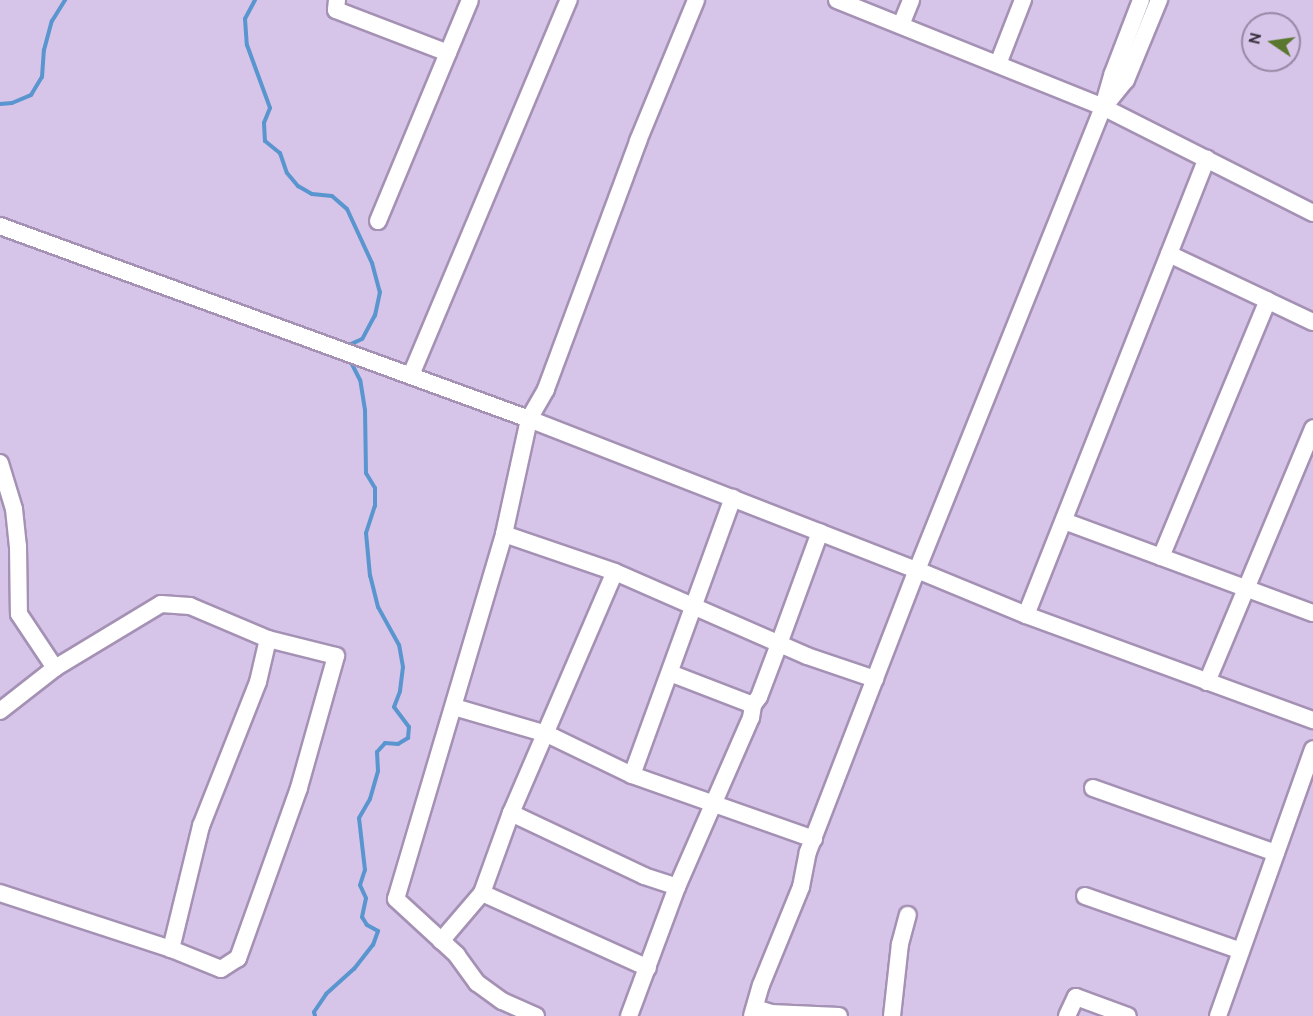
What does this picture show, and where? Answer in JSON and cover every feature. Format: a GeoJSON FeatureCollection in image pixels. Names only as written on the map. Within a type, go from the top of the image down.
{"type":"FeatureCollection","features":[{"type":"Feature","properties":{"kind":"street"},"geometry":{"type":"LineString","coordinates":[[337,0],[336,10],[448,52]]}},
{"type":"Feature","properties":{"kind":"street"},"geometry":{"type":"LineString","coordinates":[[378,221],[470,0]]}},
{"type":"Feature","properties":{"kind":"street"},"geometry":{"type":"LineString","coordinates":[[536,1016],[502,1001],[477,983],[458,955],[396,899],[504,534],[529,418],[546,389],[638,141],[696,0]]}},
{"type":"Feature","properties":{"kind":"street"},"geometry":{"type":"LineString","coordinates":[[837,0],[1103,107],[1313,213]]}},
{"type":"Feature","properties":{"kind":"street"},"geometry":{"type":"LineString","coordinates":[[902,25],[911,0]]}},
{"type":"Feature","properties":{"kind":"street"},"geometry":{"type":"LineString","coordinates":[[998,64],[1023,0]]}},
{"type":"Feature","properties":{"kind":"street"},"geometry":{"type":"LineString","coordinates":[[839,1016],[754,1012],[761,985],[801,887],[814,839],[875,679],[1103,107],[1113,73],[1141,0]]}},
{"type":"Feature","properties":{"kind":"street"},"geometry":{"type":"LineString","coordinates":[[1103,107],[1126,80],[1160,0]]}},
{"type":"Feature","properties":{"kind":"street"},"geometry":{"type":"LineString","coordinates":[[411,375],[566,1]]}},
{"type":"Feature","properties":{"kind":"street"},"geometry":{"type":"LineString","coordinates":[[1026,615],[1207,159]]}},
{"type":"Feature","properties":{"kind":"street"},"geometry":{"type":"LineString","coordinates":[[0,226],[529,418],[1026,615],[1313,720]]}},
{"type":"Feature","properties":{"kind":"street"},"geometry":{"type":"LineString","coordinates":[[1169,254],[1313,322]]}},
{"type":"Feature","properties":{"kind":"street"},"geometry":{"type":"LineString","coordinates":[[1161,557],[1268,300]]}},
{"type":"Feature","properties":{"kind":"street"},"geometry":{"type":"LineString","coordinates":[[1207,682],[1313,428]]}},
{"type":"Feature","properties":{"kind":"street"},"geometry":{"type":"LineString","coordinates":[[0,463],[14,509],[18,546],[19,614],[55,668]]}},
{"type":"Feature","properties":{"kind":"street"},"geometry":{"type":"LineString","coordinates":[[632,775],[733,498]]}},
{"type":"Feature","properties":{"kind":"street"},"geometry":{"type":"LineString","coordinates":[[1064,520],[1313,613]]}},
{"type":"Feature","properties":{"kind":"street"},"geometry":{"type":"LineString","coordinates":[[629,1016],[677,887],[752,718],[753,705],[759,697],[820,532]]}},
{"type":"Feature","properties":{"kind":"street"},"geometry":{"type":"LineString","coordinates":[[504,534],[615,572],[779,645],[875,679]]}},
{"type":"Feature","properties":{"kind":"street"},"geometry":{"type":"LineString","coordinates":[[441,940],[482,893],[511,813],[615,572]]}},
{"type":"Feature","properties":{"kind":"street"},"geometry":{"type":"LineString","coordinates":[[0,711],[55,668],[161,604],[190,606],[268,639],[336,656],[299,788],[238,958],[221,969],[171,949],[0,893]]}},
{"type":"Feature","properties":{"kind":"street"},"geometry":{"type":"LineString","coordinates":[[171,949],[201,826],[258,682],[268,639]]}},
{"type":"Feature","properties":{"kind":"street"},"geometry":{"type":"LineString","coordinates":[[670,673],[753,705]]}},
{"type":"Feature","properties":{"kind":"street"},"geometry":{"type":"LineString","coordinates":[[454,707],[547,734],[632,775],[814,839]]}},
{"type":"Feature","properties":{"kind":"street"},"geometry":{"type":"LineString","coordinates":[[1218,1016],[1313,749]]}},
{"type":"Feature","properties":{"kind":"street"},"geometry":{"type":"LineString","coordinates":[[1093,788],[1276,853]]}},
{"type":"Feature","properties":{"kind":"street"},"geometry":{"type":"LineString","coordinates":[[511,813],[644,876],[677,887]]}},
{"type":"Feature","properties":{"kind":"street"},"geometry":{"type":"LineString","coordinates":[[482,893],[648,968]]}},
{"type":"Feature","properties":{"kind":"street"},"geometry":{"type":"LineString","coordinates":[[1086,896],[1241,951]]}},
{"type":"Feature","properties":{"kind":"street"},"geometry":{"type":"LineString","coordinates":[[892,1016],[900,944],[908,915]]}},
{"type":"Feature","properties":{"kind":"street"},"geometry":{"type":"LineString","coordinates":[[1067,1016],[1076,997],[1128,1016]]}},
{"type":"Feature","properties":{"kind":"waterway"},"geometry":{"type":"LineString","coordinates":[[0,104],[12,103],[31,95],[42,77],[44,50],[52,21],[65,0]]}},
{"type":"Feature","properties":{"kind":"waterway"},"geometry":{"type":"LineString","coordinates":[[255,0],[245,19],[247,45],[270,108],[264,123],[265,141],[280,153],[287,173],[298,186],[312,194],[332,196],[347,209],[372,263],[380,292],[375,315],[362,339],[349,345]]}},
{"type":"Feature","properties":{"kind":"waterway"},"geometry":{"type":"LineString","coordinates":[[315,1016],[314,1012],[326,994],[354,969],[373,945],[378,931],[367,925],[362,917],[366,898],[360,885],[365,870],[359,818],[370,799],[378,771],[377,752],[385,743],[398,744],[408,738],[409,727],[394,707],[400,691],[403,667],[399,645],[378,607],[370,576],[366,533],[375,506],[375,488],[366,473],[365,410],[360,380],[350,360]]}}]}
